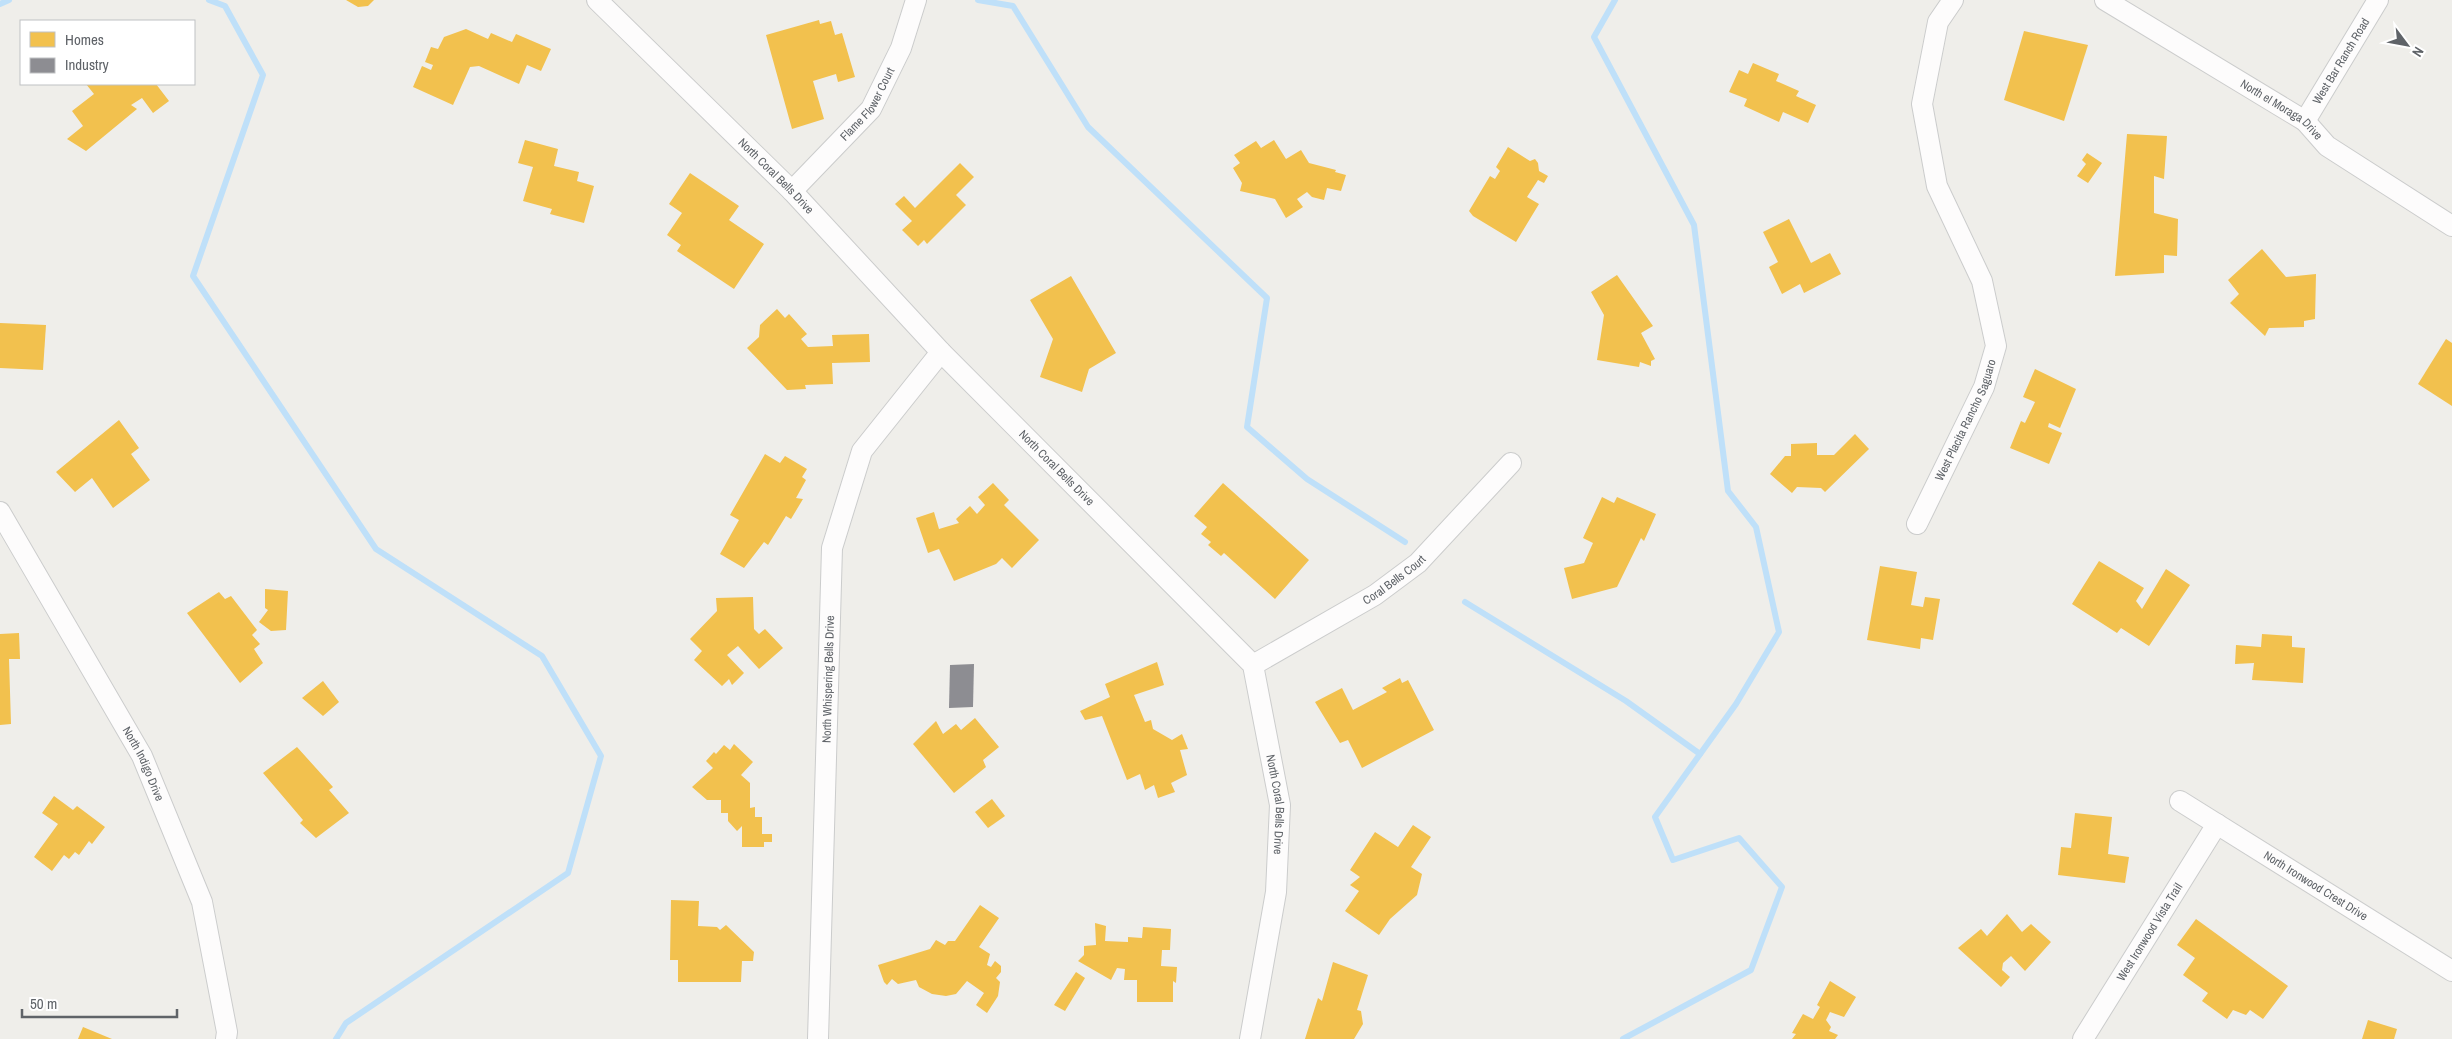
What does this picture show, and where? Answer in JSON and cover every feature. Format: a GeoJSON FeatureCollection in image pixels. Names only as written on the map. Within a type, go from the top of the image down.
{"type":"FeatureCollection","features":[{"type":"Feature","properties":{"kind":"street","name":"North Coral Bells Drive"},"geometry":{"type":"LineString","coordinates":[[597,0],[792,191],[941,352],[1252,665],[1280,805],[1276,892],[1250,1039]]}},
{"type":"Feature","properties":{"kind":"street","name":"Flame Flower Court"},"geometry":{"type":"LineString","coordinates":[[792,191],[871,109],[901,48],[916,0]]}},
{"type":"Feature","properties":{"kind":"street","name":"West Placita Rancho Saguaro"},"geometry":{"type":"LineString","coordinates":[[1917,524],[1984,387],[1996,346],[1982,281],[1937,186],[1922,104],[1938,22],[1952,0]]}},
{"type":"Feature","properties":{"kind":"street","name":"North el Moraga Drive"},"geometry":{"type":"LineString","coordinates":[[2105,0],[2305,121],[2327,146],[2452,226]]}},
{"type":"Feature","properties":{"kind":"street","name":"West Bar Ranch Road"},"geometry":{"type":"LineString","coordinates":[[2305,121],[2378,0]]}},
{"type":"Feature","properties":{"kind":"street","name":"North Whispering Bells Drive"},"geometry":{"type":"LineString","coordinates":[[818,1039],[832,548],[862,451],[941,352]]}},
{"type":"Feature","properties":{"kind":"street","name":"Coral Bells Court"},"geometry":{"type":"LineString","coordinates":[[1252,665],[1375,595],[1418,563],[1511,463]]}},
{"type":"Feature","properties":{"kind":"street","name":"North Indigo Drive"},"geometry":{"type":"LineString","coordinates":[[0,512],[142,756],[202,902],[226,1039]]}},
{"type":"Feature","properties":{"kind":"street","name":"North Ironwood Crest Drive"},"geometry":{"type":"LineString","coordinates":[[2180,801],[2452,971]]}},
{"type":"Feature","properties":{"kind":"street","name":"West Ironwood Vista Trail"},"geometry":{"type":"LineString","coordinates":[[2083,1039],[2217,824]]}},
{"type":"Feature","properties":{"kind":"building: Homes"},"geometry":{"type":"Polygon","coordinates":[[[346,0],[374,0],[368,6],[358,7],[346,0]]]}},
{"type":"Feature","properties":{"kind":"building: Homes"},"geometry":{"type":"Polygon","coordinates":[[[819,20],[820,24],[831,21],[835,35],[842,33],[855,77],[838,82],[836,74],[813,81],[824,119],[792,129],[766,35],[819,20]]]}},
{"type":"Feature","properties":{"kind":"building: Homes"},"geometry":{"type":"Polygon","coordinates":[[[466,29],[488,39],[491,33],[512,42],[516,34],[551,49],[541,71],[527,65],[519,84],[479,66],[470,67],[453,105],[413,87],[422,66],[431,70],[433,65],[425,62],[431,47],[438,49],[444,37],[466,29]]]}},
{"type":"Feature","properties":{"kind":"building: Homes"},"geometry":{"type":"Polygon","coordinates":[[[2024,31],[2088,45],[2064,121],[2004,100],[2024,31]]]}},
{"type":"Feature","properties":{"kind":"building: Homes"},"geometry":{"type":"Polygon","coordinates":[[[1753,63],[1779,74],[1776,81],[1799,91],[1796,96],[1816,105],[1808,123],[1783,112],[1779,122],[1744,106],[1747,99],[1729,92],[1739,70],[1748,74],[1753,63]]]}},
{"type":"Feature","properties":{"kind":"building: Homes"},"geometry":{"type":"Polygon","coordinates":[[[87,85],[157,85],[169,101],[153,113],[142,98],[131,105],[137,109],[86,151],[67,139],[83,126],[72,111],[94,94],[87,85]]]}},
{"type":"Feature","properties":{"kind":"building: Homes"},"geometry":{"type":"Polygon","coordinates":[[[2127,134],[2167,136],[2164,179],[2154,176],[2154,213],[2178,219],[2177,256],[2164,255],[2164,273],[2115,276],[2127,134]]]}},
{"type":"Feature","properties":{"kind":"building: Homes"},"geometry":{"type":"Polygon","coordinates":[[[525,140],[558,149],[554,166],[579,172],[577,181],[594,186],[584,223],[550,214],[552,209],[523,201],[533,167],[518,163],[525,140]]]}},
{"type":"Feature","properties":{"kind":"building: Homes"},"geometry":{"type":"Polygon","coordinates":[[[1274,140],[1286,159],[1301,150],[1309,163],[1336,170],[1335,172],[1346,175],[1341,191],[1327,188],[1324,200],[1312,197],[1307,192],[1297,199],[1303,207],[1286,218],[1275,199],[1240,191],[1242,183],[1233,168],[1240,163],[1234,155],[1256,141],[1261,148],[1274,140]]]}},
{"type":"Feature","properties":{"kind":"building: Homes"},"geometry":{"type":"Polygon","coordinates":[[[1508,147],[1530,161],[1535,159],[1538,163],[1539,171],[1548,176],[1544,183],[1538,180],[1527,197],[1539,204],[1516,242],[1473,216],[1469,211],[1490,176],[1495,179],[1500,171],[1496,167],[1508,147]]]}},
{"type":"Feature","properties":{"kind":"building: Homes"},"geometry":{"type":"Polygon","coordinates":[[[2087,153],[2102,163],[2088,183],[2077,176],[2086,164],[2082,160],[2087,153]]]}},
{"type":"Feature","properties":{"kind":"building: Homes"},"geometry":{"type":"Polygon","coordinates":[[[960,163],[974,177],[956,195],[966,205],[927,244],[924,240],[918,246],[902,230],[912,221],[895,204],[904,196],[915,208],[960,163]]]}},
{"type":"Feature","properties":{"kind":"building: Homes"},"geometry":{"type":"Polygon","coordinates":[[[690,173],[739,206],[729,220],[764,244],[734,289],[677,251],[681,245],[667,235],[682,213],[669,204],[690,173]]]}},
{"type":"Feature","properties":{"kind":"building: Homes"},"geometry":{"type":"Polygon","coordinates":[[[1789,219],[1811,263],[1830,253],[1841,274],[1804,293],[1800,284],[1782,294],[1769,267],[1778,262],[1763,232],[1789,219]]]}},
{"type":"Feature","properties":{"kind":"building: Homes"},"geometry":{"type":"Polygon","coordinates":[[[2262,249],[2286,277],[2316,274],[2315,319],[2304,321],[2304,327],[2269,328],[2265,336],[2230,303],[2239,294],[2228,280],[2262,249]]]}},
{"type":"Feature","properties":{"kind":"building: Homes"},"geometry":{"type":"Polygon","coordinates":[[[1617,275],[1653,326],[1641,333],[1655,359],[1651,361],[1651,366],[1640,362],[1639,367],[1597,360],[1604,315],[1591,292],[1617,275]]]}},
{"type":"Feature","properties":{"kind":"building: Homes"},"geometry":{"type":"Polygon","coordinates":[[[1071,276],[1116,353],[1089,369],[1082,392],[1040,377],[1053,339],[1030,300],[1071,276]]]}},
{"type":"Feature","properties":{"kind":"building: Homes"},"geometry":{"type":"Polygon","coordinates":[[[777,309],[785,318],[789,314],[807,334],[801,339],[808,347],[833,346],[832,335],[869,334],[870,362],[832,363],[833,384],[805,385],[806,389],[787,390],[747,348],[759,337],[760,325],[777,309]]]}},
{"type":"Feature","properties":{"kind":"building: Homes"},"geometry":{"type":"Polygon","coordinates":[[[0,323],[46,325],[43,370],[0,368],[0,323]]]}},
{"type":"Feature","properties":{"kind":"building: Homes"},"geometry":{"type":"Polygon","coordinates":[[[2446,339],[2452,343],[2452,406],[2418,384],[2446,339]]]}},
{"type":"Feature","properties":{"kind":"building: Homes"},"geometry":{"type":"Polygon","coordinates":[[[2035,369],[2076,389],[2060,428],[2049,423],[2048,427],[2062,433],[2049,464],[2010,448],[2021,421],[2025,423],[2035,402],[2023,397],[2035,369]]]}},
{"type":"Feature","properties":{"kind":"building: Homes"},"geometry":{"type":"Polygon","coordinates":[[[119,420],[139,448],[131,454],[150,480],[113,508],[92,478],[75,492],[56,472],[119,420]]]}},
{"type":"Feature","properties":{"kind":"building: Homes"},"geometry":{"type":"Polygon","coordinates":[[[1855,434],[1869,449],[1825,492],[1821,488],[1797,487],[1792,493],[1770,474],[1785,456],[1791,456],[1791,444],[1817,443],[1817,455],[1834,455],[1855,434]]]}},
{"type":"Feature","properties":{"kind":"building: Homes"},"geometry":{"type":"Polygon","coordinates":[[[765,454],[780,463],[785,456],[807,469],[802,477],[806,480],[796,498],[803,499],[791,519],[786,516],[768,545],[764,542],[744,568],[720,554],[739,520],[730,515],[765,454]]]}},
{"type":"Feature","properties":{"kind":"building: Homes"},"geometry":{"type":"Polygon","coordinates":[[[993,483],[1009,500],[1004,505],[1039,540],[1012,568],[1002,558],[996,564],[954,581],[939,549],[928,553],[916,518],[934,512],[939,529],[959,523],[956,519],[970,506],[977,514],[985,505],[978,497],[993,483]]]}},
{"type":"Feature","properties":{"kind":"building: Homes"},"geometry":{"type":"Polygon","coordinates":[[[1223,483],[1309,560],[1275,599],[1224,553],[1221,556],[1208,545],[1211,542],[1201,534],[1207,527],[1194,516],[1223,483]]]}},
{"type":"Feature","properties":{"kind":"building: Homes"},"geometry":{"type":"Polygon","coordinates":[[[1602,497],[1614,503],[1617,497],[1656,514],[1644,541],[1641,538],[1617,587],[1572,599],[1564,568],[1584,563],[1593,543],[1583,538],[1602,497]]]}},
{"type":"Feature","properties":{"kind":"building: Homes"},"geometry":{"type":"Polygon","coordinates":[[[2099,561],[2144,588],[2136,601],[2142,609],[2166,569],[2190,585],[2149,646],[2121,628],[2117,633],[2072,604],[2099,561]]]}},
{"type":"Feature","properties":{"kind":"building: Homes"},"geometry":{"type":"Polygon","coordinates":[[[1880,566],[1917,572],[1911,605],[1923,607],[1925,597],[1940,599],[1933,640],[1921,638],[1920,649],[1867,640],[1880,566]]]}},
{"type":"Feature","properties":{"kind":"building: Homes"},"geometry":{"type":"Polygon","coordinates":[[[265,589],[288,591],[286,630],[271,631],[259,622],[268,610],[265,608],[265,589]]]}},
{"type":"Feature","properties":{"kind":"building: Homes"},"geometry":{"type":"Polygon","coordinates":[[[219,592],[225,599],[231,596],[257,630],[252,635],[260,644],[254,649],[263,663],[240,683],[187,613],[219,592]]]}},
{"type":"Feature","properties":{"kind":"building: Homes"},"geometry":{"type":"Polygon","coordinates":[[[753,597],[754,629],[759,634],[765,629],[783,648],[759,669],[738,646],[727,655],[744,673],[732,685],[729,679],[722,686],[694,660],[702,651],[690,639],[717,611],[716,598],[753,597]]]}},
{"type":"Feature","properties":{"kind":"building: Homes"},"geometry":{"type":"Polygon","coordinates":[[[19,633],[20,659],[9,659],[11,724],[0,725],[0,634],[19,633]]]}},
{"type":"Feature","properties":{"kind":"building: Homes"},"geometry":{"type":"Polygon","coordinates":[[[2262,634],[2292,636],[2292,647],[2305,648],[2303,683],[2252,680],[2254,663],[2235,664],[2236,645],[2261,647],[2262,634]]]}},
{"type":"Feature","properties":{"kind":"building: Homes"},"geometry":{"type":"Polygon","coordinates":[[[1157,662],[1164,685],[1134,695],[1145,722],[1151,720],[1153,729],[1172,740],[1182,734],[1188,749],[1180,750],[1187,775],[1171,783],[1175,792],[1158,798],[1154,785],[1145,790],[1140,774],[1127,780],[1102,716],[1085,720],[1080,711],[1110,697],[1105,684],[1157,662]]]}},
{"type":"Feature","properties":{"kind":"building: Homes"},"geometry":{"type":"Polygon","coordinates":[[[1400,678],[1402,683],[1408,680],[1434,730],[1362,768],[1348,740],[1340,743],[1315,702],[1342,688],[1353,710],[1387,692],[1382,688],[1400,678]]]}},
{"type":"Feature","properties":{"kind":"building: Homes"},"geometry":{"type":"Polygon","coordinates":[[[323,681],[339,702],[323,716],[302,698],[323,681]]]}},
{"type":"Feature","properties":{"kind":"building: Homes"},"geometry":{"type":"Polygon","coordinates":[[[975,718],[999,747],[983,760],[986,767],[954,793],[913,744],[936,721],[943,734],[956,724],[961,730],[975,718]]]}},
{"type":"Feature","properties":{"kind":"building: Homes"},"geometry":{"type":"Polygon","coordinates":[[[734,744],[753,762],[741,775],[750,783],[750,808],[755,807],[755,817],[762,817],[762,834],[772,834],[772,842],[764,842],[764,847],[742,847],[742,826],[737,831],[728,821],[728,813],[721,813],[721,800],[707,800],[692,787],[713,768],[706,761],[714,752],[716,754],[724,745],[730,750],[734,744]]]}},
{"type":"Feature","properties":{"kind":"building: Homes"},"geometry":{"type":"Polygon","coordinates":[[[297,747],[333,787],[329,790],[349,813],[316,838],[300,823],[303,820],[263,773],[297,747]]]}},
{"type":"Feature","properties":{"kind":"building: Homes"},"geometry":{"type":"Polygon","coordinates":[[[54,796],[73,810],[77,806],[105,827],[92,844],[89,841],[79,855],[75,852],[69,859],[64,855],[52,871],[34,857],[58,824],[42,813],[54,796]]]}},
{"type":"Feature","properties":{"kind":"building: Homes"},"geometry":{"type":"Polygon","coordinates":[[[992,799],[1005,816],[988,828],[975,812],[992,799]]]}},
{"type":"Feature","properties":{"kind":"building: Homes"},"geometry":{"type":"Polygon","coordinates":[[[2075,813],[2112,817],[2108,854],[2129,857],[2125,883],[2058,875],[2061,847],[2071,848],[2075,813]]]}},
{"type":"Feature","properties":{"kind":"building: Homes"},"geometry":{"type":"Polygon","coordinates":[[[1413,825],[1431,837],[1411,867],[1422,874],[1417,895],[1390,919],[1379,935],[1345,911],[1359,891],[1350,885],[1360,877],[1350,870],[1375,832],[1398,847],[1413,825]]]}},
{"type":"Feature","properties":{"kind":"building: Homes"},"geometry":{"type":"Polygon","coordinates":[[[671,900],[699,901],[698,926],[717,927],[720,930],[726,925],[754,952],[753,961],[742,961],[741,982],[678,982],[678,960],[670,960],[671,900]]]}},
{"type":"Feature","properties":{"kind":"building: Homes"},"geometry":{"type":"Polygon","coordinates":[[[980,905],[999,918],[979,947],[990,954],[987,965],[991,967],[995,961],[1001,966],[1001,972],[996,978],[1000,982],[998,996],[987,1013],[976,1005],[984,993],[967,981],[956,994],[946,996],[932,994],[919,987],[916,980],[898,984],[892,979],[887,985],[884,982],[878,965],[930,949],[936,940],[945,945],[948,941],[955,941],[980,905]]]}},
{"type":"Feature","properties":{"kind":"building: Homes"},"geometry":{"type":"Polygon","coordinates":[[[2007,914],[2022,932],[2031,924],[2051,942],[2025,971],[2011,956],[2003,963],[2002,970],[2010,977],[2001,987],[1958,948],[1981,929],[1987,936],[2007,914]]]}},
{"type":"Feature","properties":{"kind":"building: Homes"},"geometry":{"type":"Polygon","coordinates":[[[2196,919],[2288,986],[2263,1019],[2250,1010],[2246,1015],[2233,1010],[2227,1019],[2202,1001],[2208,993],[2183,975],[2195,958],[2177,945],[2196,919]]]}},
{"type":"Feature","properties":{"kind":"building: Homes"},"geometry":{"type":"Polygon","coordinates":[[[1095,923],[1106,926],[1105,941],[1128,942],[1128,937],[1142,938],[1143,927],[1171,929],[1170,950],[1162,950],[1161,966],[1177,967],[1176,983],[1173,981],[1173,1002],[1137,1002],[1137,980],[1124,980],[1125,969],[1117,968],[1111,980],[1078,961],[1084,955],[1084,946],[1096,945],[1095,923]]]}},
{"type":"Feature","properties":{"kind":"building: Homes"},"geometry":{"type":"Polygon","coordinates":[[[1333,962],[1368,975],[1357,1010],[1361,1011],[1363,1024],[1354,1039],[1305,1039],[1318,998],[1322,1001],[1333,962]]]}},
{"type":"Feature","properties":{"kind":"building: Homes"},"geometry":{"type":"Polygon","coordinates":[[[1076,972],[1085,978],[1065,1011],[1054,1005],[1076,972]]]}},
{"type":"Feature","properties":{"kind":"building: Homes"},"geometry":{"type":"Polygon","coordinates":[[[1830,981],[1856,997],[1844,1017],[1830,1012],[1826,1020],[1831,1027],[1829,1031],[1838,1035],[1835,1039],[1792,1039],[1796,1034],[1792,1033],[1803,1014],[1813,1019],[1820,1007],[1817,1005],[1830,981]]]}},
{"type":"Feature","properties":{"kind":"building: Homes"},"geometry":{"type":"Polygon","coordinates":[[[2368,1020],[2397,1029],[2394,1039],[2362,1039],[2368,1020]]]}},
{"type":"Feature","properties":{"kind":"building: Homes"},"geometry":{"type":"Polygon","coordinates":[[[83,1027],[112,1039],[78,1039],[83,1027]]]}},
{"type":"Feature","properties":{"kind":"building: Industry"},"geometry":{"type":"Polygon","coordinates":[[[974,664],[973,707],[949,708],[950,665],[974,664]]]}},
{"type":"Feature","properties":{"kind":"waterway"},"geometry":{"type":"LineString","coordinates":[[0,4],[9,0]]}},
{"type":"Feature","properties":{"kind":"waterway"},"geometry":{"type":"LineString","coordinates":[[209,0],[225,6],[263,75],[193,276],[376,549],[542,656],[601,756],[568,873],[346,1023],[336,1039]]}},
{"type":"Feature","properties":{"kind":"waterway"},"geometry":{"type":"LineString","coordinates":[[978,0],[1013,6],[1088,127],[1267,298],[1247,427],[1307,479],[1405,542]]}},
{"type":"Feature","properties":{"kind":"waterway"},"geometry":{"type":"LineString","coordinates":[[1615,0],[1594,37],[1694,225],[1728,491],[1756,527],[1779,632],[1736,704],[1655,817],[1673,860],[1739,838],[1782,887],[1751,970],[1623,1039]]}},
{"type":"Feature","properties":{"kind":"waterway"},"geometry":{"type":"LineString","coordinates":[[1465,602],[1626,701],[1700,754]]}}]}
